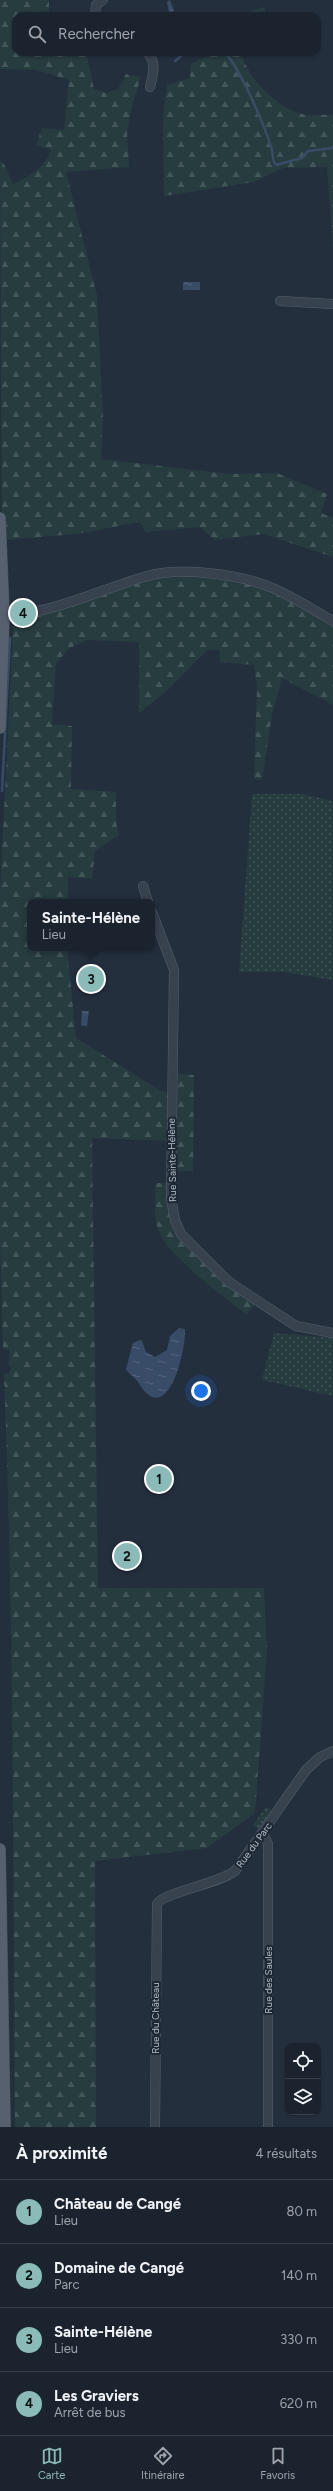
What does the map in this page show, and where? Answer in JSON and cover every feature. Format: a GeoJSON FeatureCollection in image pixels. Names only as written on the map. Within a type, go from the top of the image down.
{"type":"FeatureCollection","features":[{"type":"Feature","properties":{"kind":"main road"},"geometry":{"type":"LineString","coordinates":[[0,518],[2,540],[3,620],[0,728]]}},
{"type":"Feature","properties":{"kind":"main road"},"geometry":{"type":"LineString","coordinates":[[0,1849],[5,2127]]}},
{"type":"Feature","properties":{"kind":"street"},"geometry":{"type":"LineString","coordinates":[[95,12],[96,5],[103,0]]}},
{"type":"Feature","properties":{"kind":"street"},"geometry":{"type":"LineString","coordinates":[[150,56],[154,66],[150,87]]}},
{"type":"Feature","properties":{"kind":"street"},"geometry":{"type":"LineString","coordinates":[[280,301],[333,304]]}},
{"type":"Feature","properties":{"kind":"street"},"geometry":{"type":"LineString","coordinates":[[3,620],[56,606],[156,574],[213,574],[246,580],[274,588],[333,621]]}},
{"type":"Feature","properties":{"kind":"street"},"geometry":{"type":"LineString","coordinates":[[142,886],[147,899]]}},
{"type":"Feature","properties":{"kind":"street","name":"Rue Sainte-Hélène"},"geometry":{"type":"LineString","coordinates":[[155,920],[174,970],[172,1198],[177,1227],[187,1241],[213,1267],[251,1297],[296,1326],[304,1329],[333,1333]]}},
{"type":"Feature","properties":{"kind":"street","name":"Rue du Parc"},"geometry":{"type":"LineString","coordinates":[[155,1910],[159,1900],[163,1897],[206,1886],[227,1877],[235,1871],[306,1770],[320,1757],[333,1751]]}},
{"type":"Feature","properties":{"kind":"street","name":"Rue des Saules"},"geometry":{"type":"LineString","coordinates":[[263,1833],[268,1844],[268,2127]]}},
{"type":"Feature","properties":{"kind":"street","name":"Rue du Château"},"geometry":{"type":"LineString","coordinates":[[155,1910],[155,2127]]}},
{"type":"Feature","properties":{"kind":"green space"},"geometry":{"type":"Polygon","coordinates":[[[0,0],[49,0],[49,12],[12,12],[12,56],[87,56],[94,89],[106,93],[118,89],[126,74],[141,77],[131,110],[127,132],[129,167],[66,172],[97,296],[103,417],[101,459],[229,474],[277,473],[327,494],[321,513],[333,518],[333,557],[263,534],[215,540],[200,527],[146,532],[139,522],[77,534],[2,540],[0,162],[3,162],[13,184],[31,175],[40,167],[48,157],[51,150],[36,145],[42,128],[64,130],[69,80],[36,70],[0,69],[0,0]]]}},
{"type":"Feature","properties":{"kind":"green space"},"geometry":{"type":"Polygon","coordinates":[[[264,7],[266,12],[248,12],[264,7]]]}},
{"type":"Feature","properties":{"kind":"green space"},"geometry":{"type":"Polygon","coordinates":[[[207,56],[242,56],[255,80],[271,97],[281,104],[303,114],[333,115],[333,249],[327,167],[283,168],[254,182],[164,196],[163,118],[167,85],[190,78],[191,64],[207,56]]]}},
{"type":"Feature","properties":{"kind":"green space"},"geometry":{"type":"Polygon","coordinates":[[[156,574],[246,579],[333,621],[333,705],[282,678],[272,715],[262,780],[254,779],[257,686],[254,665],[220,662],[219,650],[207,650],[169,689],[139,713],[139,642],[87,640],[68,649],[56,664],[52,724],[72,726],[71,789],[116,792],[116,822],[119,835],[95,851],[92,879],[68,877],[68,899],[27,899],[27,951],[67,951],[76,1038],[161,1091],[171,1092],[171,1141],[92,1138],[98,1588],[264,1588],[267,1651],[255,1813],[207,1848],[95,1861],[96,2127],[15,2127],[10,1562],[4,1374],[10,1373],[11,1367],[7,1364],[9,1363],[9,1349],[3,1349],[0,1242],[0,894],[13,629],[16,614],[156,574]]]}},
{"type":"Feature","properties":{"kind":"green space"},"geometry":{"type":"Polygon","coordinates":[[[252,794],[303,794],[333,801],[333,980],[284,972],[239,972],[252,794]]]}},
{"type":"Feature","properties":{"kind":"green space"},"geometry":{"type":"Polygon","coordinates":[[[178,1074],[194,1075],[193,1171],[176,1171],[178,1074]]]}},
{"type":"Feature","properties":{"kind":"green space"},"geometry":{"type":"Polygon","coordinates":[[[156,1183],[172,1183],[181,1234],[259,1302],[246,1314],[197,1275],[172,1251],[163,1239],[155,1218],[156,1183]]]}},
{"type":"Feature","properties":{"kind":"green space"},"geometry":{"type":"Polygon","coordinates":[[[274,1333],[333,1338],[333,1396],[262,1380],[274,1333]]]}},
{"type":"Feature","properties":{"kind":"green space"},"geometry":{"type":"Polygon","coordinates":[[[266,1807],[272,1810],[259,1829],[253,1825],[266,1807]]]}},
{"type":"Feature","properties":{"kind":"water"},"geometry":{"type":"Polygon","coordinates":[[[170,0],[174,11],[169,12],[167,2],[170,0]]]}},
{"type":"Feature","properties":{"kind":"water"},"geometry":{"type":"Polygon","coordinates":[[[183,282],[200,282],[200,290],[183,290],[183,282]]]}},
{"type":"Feature","properties":{"kind":"water"},"geometry":{"type":"Polygon","coordinates":[[[82,1011],[89,1011],[87,1026],[81,1025],[82,1011]]]}},
{"type":"Feature","properties":{"kind":"water"},"geometry":{"type":"Polygon","coordinates":[[[179,1328],[185,1329],[184,1340],[182,1354],[173,1382],[166,1393],[158,1398],[148,1395],[137,1380],[126,1369],[133,1343],[140,1340],[142,1341],[146,1352],[155,1357],[167,1350],[170,1336],[179,1328]]]}},
{"type":"Feature","properties":{"kind":"waterway"},"geometry":{"type":"LineString","coordinates":[[175,61],[181,56]]}},
{"type":"Feature","properties":{"kind":"waterway"},"geometry":{"type":"LineString","coordinates":[[227,56],[244,82],[251,97],[268,138],[276,165],[302,158],[308,151],[333,148]]}},
{"type":"Feature","properties":{"kind":"waterway"},"geometry":{"type":"LineString","coordinates":[[2,791],[10,638]]}},
{"type":"Feature","properties":{"kind":"place","name":"Les Graviers"},"geometry":{"type":"Point","coordinates":[23,613]}},
{"type":"Feature","properties":{"kind":"place","name":"Sainte-Hélène"},"geometry":{"type":"Point","coordinates":[91,979]}},
{"type":"Feature","properties":{"kind":"place","name":"Château de Cangé"},"geometry":{"type":"Point","coordinates":[159,1479]}},
{"type":"Feature","properties":{"kind":"place","name":"Domaine de Cangé"},"geometry":{"type":"Point","coordinates":[127,1556]}}]}
